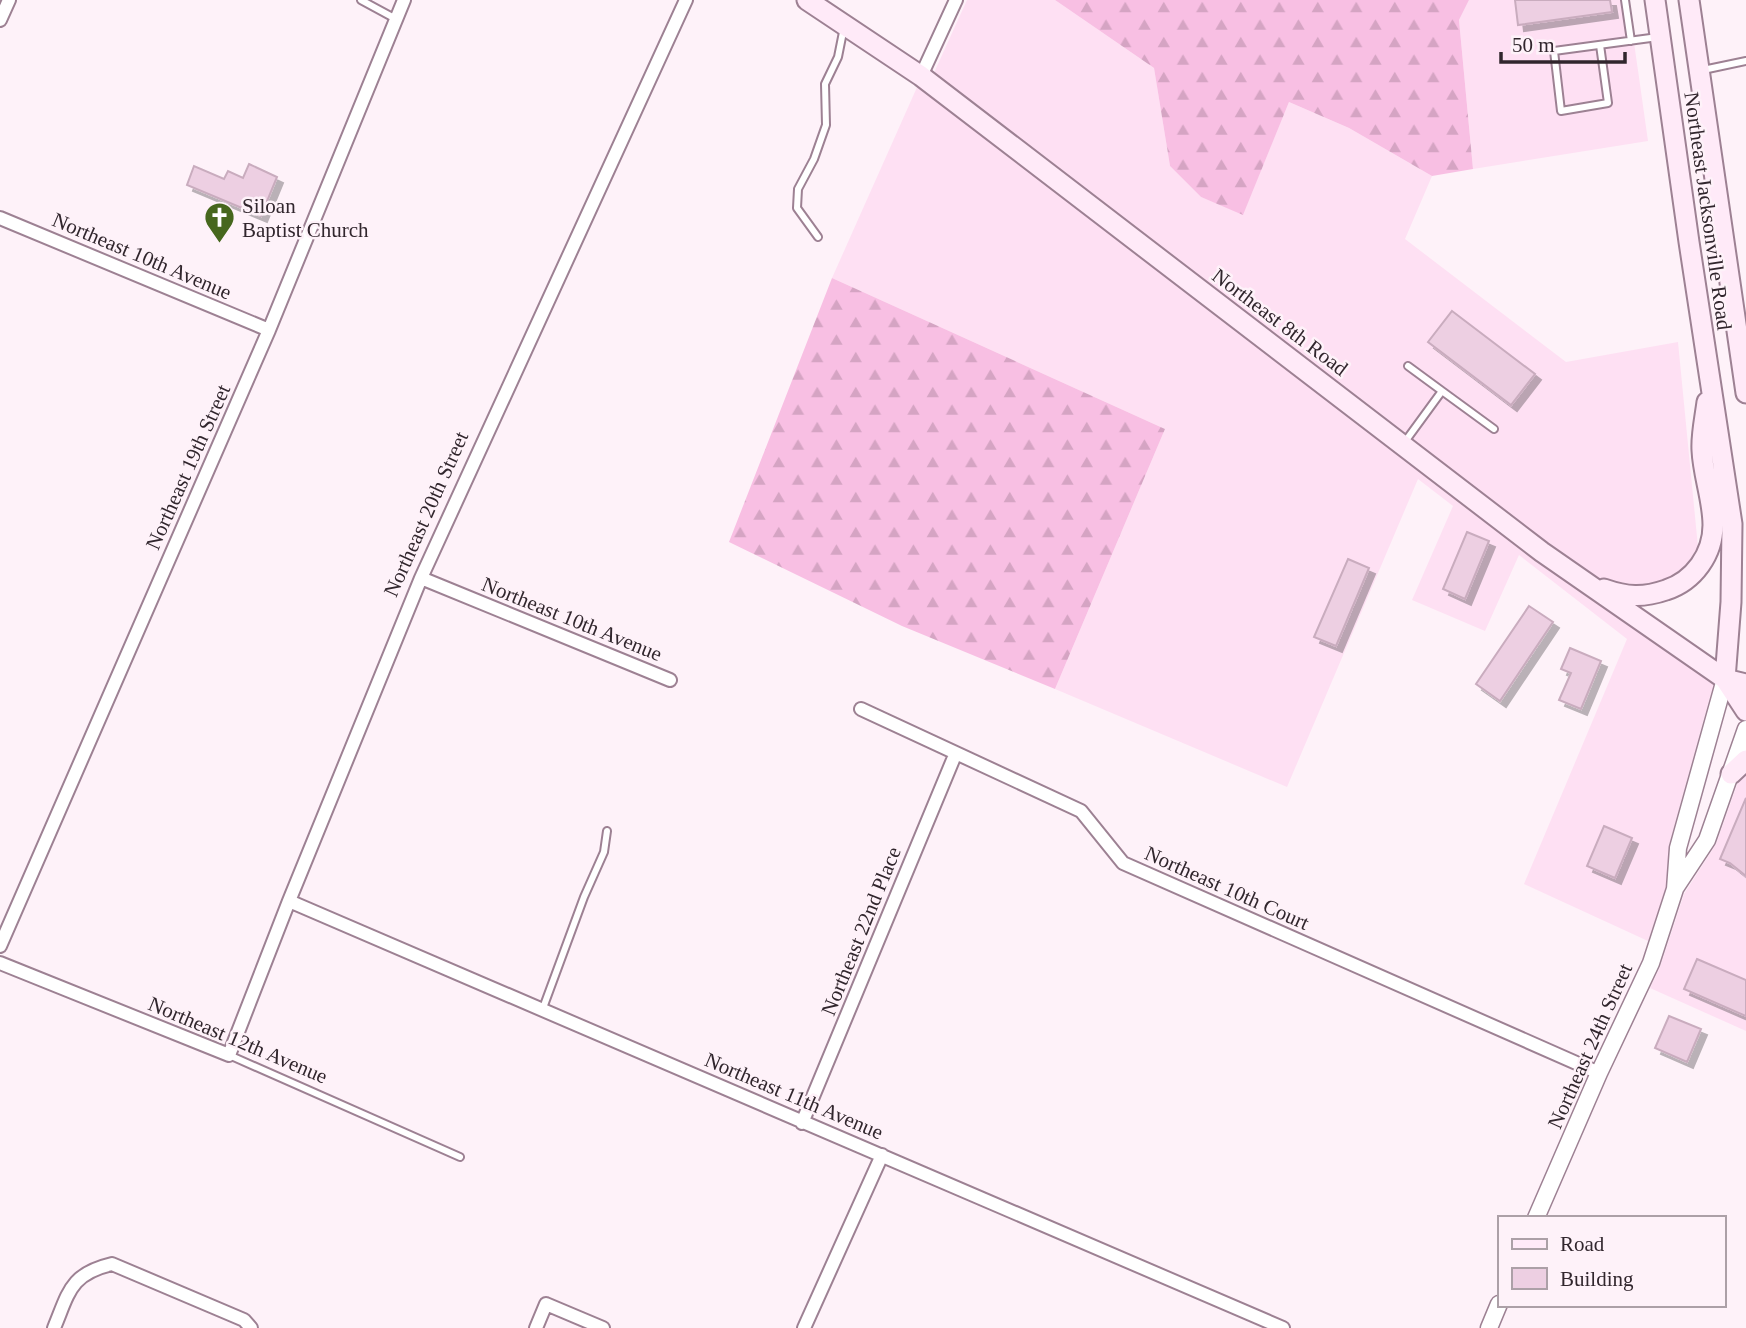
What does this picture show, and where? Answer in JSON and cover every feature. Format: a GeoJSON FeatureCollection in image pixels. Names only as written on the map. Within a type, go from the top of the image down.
{"type":"FeatureCollection","features":[{"type":"Feature","properties":{"kind":"main road","name":"Northeast 8th Road"},"geometry":{"type":"LineString","coordinates":[[807,0],[921,76],[1582,581],[1725,679],[1746,684]]}},
{"type":"Feature","properties":{"kind":"main road","name":"Northeast Jacksonville Road"},"geometry":{"type":"LineString","coordinates":[[1655,0],[1732,524],[1731,613],[1725,679]]}},
{"type":"Feature","properties":{"kind":"main road"},"geometry":{"type":"LineString","coordinates":[[1689,0],[1746,393]]}},
{"type":"Feature","properties":{"kind":"main road"},"geometry":{"type":"LineString","coordinates":[[1665,77],[1699,71]]}},
{"type":"Feature","properties":{"kind":"main road"},"geometry":{"type":"LineString","coordinates":[[1582,581],[1632,597],[1648,596],[1684,583],[1704,560],[1713,525],[1702,449],[1710,377]]}},
{"type":"Feature","properties":{"kind":"main road","name":"Northeast 8th Road"},"geometry":{"type":"LineString","coordinates":[[1725,679],[1746,710]]}},
{"type":"Feature","properties":{"kind":"main road"},"geometry":{"type":"LineString","coordinates":[[1731,774],[1746,760]]}},
{"type":"Feature","properties":{"kind":"street"},"geometry":{"type":"LineString","coordinates":[[0,20],[9,0]]}},
{"type":"Feature","properties":{"kind":"street","name":"Northeast 19th Street"},"geometry":{"type":"LineString","coordinates":[[0,946],[269,330],[404,0]]}},
{"type":"Feature","properties":{"kind":"street","name":"Northeast 20th Street"},"geometry":{"type":"LineString","coordinates":[[229,1055],[421,578],[685,0]]}},
{"type":"Feature","properties":{"kind":"street"},"geometry":{"type":"LineString","coordinates":[[921,76],[956,0]]}},
{"type":"Feature","properties":{"kind":"street","name":"Northeast 10th Avenue"},"geometry":{"type":"LineString","coordinates":[[0,218],[269,330]]}},
{"type":"Feature","properties":{"kind":"street","name":"Northeast 10th Avenue"},"geometry":{"type":"LineString","coordinates":[[421,578],[670,680]]}},
{"type":"Feature","properties":{"kind":"street","name":"Northeast 24th Street"},"geometry":{"type":"LineString","coordinates":[[1537,1216],[1599,1073],[1651,963],[1675,889],[1678,848],[1725,679]]}},
{"type":"Feature","properties":{"kind":"street","name":"Northeast 10th Court"},"geometry":{"type":"LineString","coordinates":[[861,709],[955,755],[1081,811],[1123,863],[1599,1073]]}},
{"type":"Feature","properties":{"kind":"street","name":"Northeast 24th Street"},"geometry":{"type":"LineString","coordinates":[[1675,889],[1707,840],[1746,729]]}},
{"type":"Feature","properties":{"kind":"street","name":"Northeast 22nd Place"},"geometry":{"type":"LineString","coordinates":[[802,1123],[955,755]]}},
{"type":"Feature","properties":{"kind":"street","name":"Northeast 11th Avenue"},"geometry":{"type":"LineString","coordinates":[[289,901],[1283,1328]]}},
{"type":"Feature","properties":{"kind":"street","name":"Northeast 12th Avenue"},"geometry":{"type":"LineString","coordinates":[[0,963],[229,1055]]}},
{"type":"Feature","properties":{"kind":"street"},"geometry":{"type":"LineString","coordinates":[[804,1328],[882,1155]]}},
{"type":"Feature","properties":{"kind":"street"},"geometry":{"type":"LineString","coordinates":[[54,1328],[72,1285],[91,1269],[111,1264],[244,1320],[251,1328]]}},
{"type":"Feature","properties":{"kind":"street"},"geometry":{"type":"LineString","coordinates":[[536,1328],[546,1304],[603,1328]]}},
{"type":"Feature","properties":{"kind":"street"},"geometry":{"type":"LineString","coordinates":[[1489,1328],[1498,1306]]}},
{"type":"Feature","properties":{"kind":"lane"},"geometry":{"type":"LineString","coordinates":[[1625,0],[1631,41]]}},
{"type":"Feature","properties":{"kind":"lane"},"geometry":{"type":"LineString","coordinates":[[363,1],[396,19]]}},
{"type":"Feature","properties":{"kind":"lane"},"geometry":{"type":"LineString","coordinates":[[818,237],[797,208],[799,189],[814,159],[826,125],[825,84],[838,57],[845,25]]}},
{"type":"Feature","properties":{"kind":"lane"},"geometry":{"type":"LineString","coordinates":[[1600,45],[1608,103],[1561,111],[1554,51],[1660,37]]}},
{"type":"Feature","properties":{"kind":"lane"},"geometry":{"type":"LineString","coordinates":[[1699,71],[1746,61]]}},
{"type":"Feature","properties":{"kind":"lane"},"geometry":{"type":"LineString","coordinates":[[1408,366],[1494,429]]}},
{"type":"Feature","properties":{"kind":"lane"},"geometry":{"type":"LineString","coordinates":[[1403,445],[1442,391]]}},
{"type":"Feature","properties":{"kind":"lane"},"geometry":{"type":"LineString","coordinates":[[543,1008],[584,897],[604,852],[607,831]]}},
{"type":"Feature","properties":{"kind":"lane","name":"Northeast 12th Avenue"},"geometry":{"type":"LineString","coordinates":[[229,1055],[460,1157]]}},
{"type":"Feature","properties":{"kind":"shaded area"},"geometry":{"type":"Polygon","coordinates":[[[967,0],[1055,0],[1154,68],[1170,166],[1201,197],[1243,214],[1289,102],[1349,128],[1432,176],[1405,239],[1566,362],[1678,342],[1698,547],[1688,566],[1668,580],[1645,587],[1619,585],[1586,573],[933,75],[967,0]]]}},
{"type":"Feature","properties":{"kind":"shaded area"},"geometry":{"type":"Polygon","coordinates":[[[1469,0],[1628,0],[1648,141],[1473,169],[1459,20],[1469,0]]]}},
{"type":"Feature","properties":{"kind":"shaded area"},"geometry":{"type":"Polygon","coordinates":[[[918,85],[1577,588],[1714,682],[1669,845],[1666,887],[1648,941],[1524,884],[1627,639],[1519,555],[1485,631],[1412,600],[1453,506],[1418,479],[1287,787],[1055,689],[1165,429],[832,278],[918,85]]]}},
{"type":"Feature","properties":{"kind":"shaded area"},"geometry":{"type":"Polygon","coordinates":[[[1746,773],[1746,1031],[1650,988],[1660,967],[1684,894],[1716,844],[1739,779],[1746,773]]]}},
{"type":"Feature","properties":{"kind":"green space"},"geometry":{"type":"Polygon","coordinates":[[[1055,0],[1469,0],[1459,20],[1473,169],[1432,176],[1349,128],[1289,102],[1243,215],[1201,197],[1170,166],[1154,68],[1055,0]]]}},
{"type":"Feature","properties":{"kind":"green space"},"geometry":{"type":"Polygon","coordinates":[[[832,278],[1165,429],[1055,689],[902,626],[729,542],[832,278]]]}},
{"type":"Feature","properties":{"kind":"building"},"geometry":{"type":"Polygon","coordinates":[[[1515,0],[1610,0],[1612,12],[1518,25],[1515,0]]]}},
{"type":"Feature","properties":{"kind":"building"},"geometry":{"type":"Polygon","coordinates":[[[249,164],[277,177],[261,216],[187,185],[194,166],[224,179],[228,171],[243,178],[249,164]]]}},
{"type":"Feature","properties":{"kind":"building"},"geometry":{"type":"Polygon","coordinates":[[[1452,311],[1535,374],[1511,405],[1428,342],[1452,311]]]}},
{"type":"Feature","properties":{"kind":"building"},"geometry":{"type":"Polygon","coordinates":[[[1467,532],[1489,541],[1465,599],[1443,589],[1467,532]]]}},
{"type":"Feature","properties":{"kind":"building"},"geometry":{"type":"Polygon","coordinates":[[[1348,559],[1369,568],[1336,646],[1314,637],[1348,559]]]}},
{"type":"Feature","properties":{"kind":"building"},"geometry":{"type":"Polygon","coordinates":[[[1529,606],[1553,622],[1500,701],[1476,684],[1529,606]]]}},
{"type":"Feature","properties":{"kind":"building"},"geometry":{"type":"Polygon","coordinates":[[[1570,648],[1601,661],[1581,709],[1559,700],[1571,673],[1561,669],[1570,648]]]}},
{"type":"Feature","properties":{"kind":"building"},"geometry":{"type":"Polygon","coordinates":[[[1746,798],[1746,876],[1730,863],[1720,859],[1746,798]]]}},
{"type":"Feature","properties":{"kind":"building"},"geometry":{"type":"Polygon","coordinates":[[[1604,826],[1632,838],[1615,878],[1587,866],[1604,826]]]}},
{"type":"Feature","properties":{"kind":"building"},"geometry":{"type":"Polygon","coordinates":[[[1697,959],[1746,980],[1746,1016],[1684,989],[1697,959]]]}},
{"type":"Feature","properties":{"kind":"building"},"geometry":{"type":"Polygon","coordinates":[[[1669,1016],[1701,1029],[1687,1062],[1655,1048],[1669,1016]]]}},
{"type":"Feature","properties":{"kind":"place","name":"Siloan Baptist Church"},"geometry":{"type":"Point","coordinates":[219,245]}}]}
